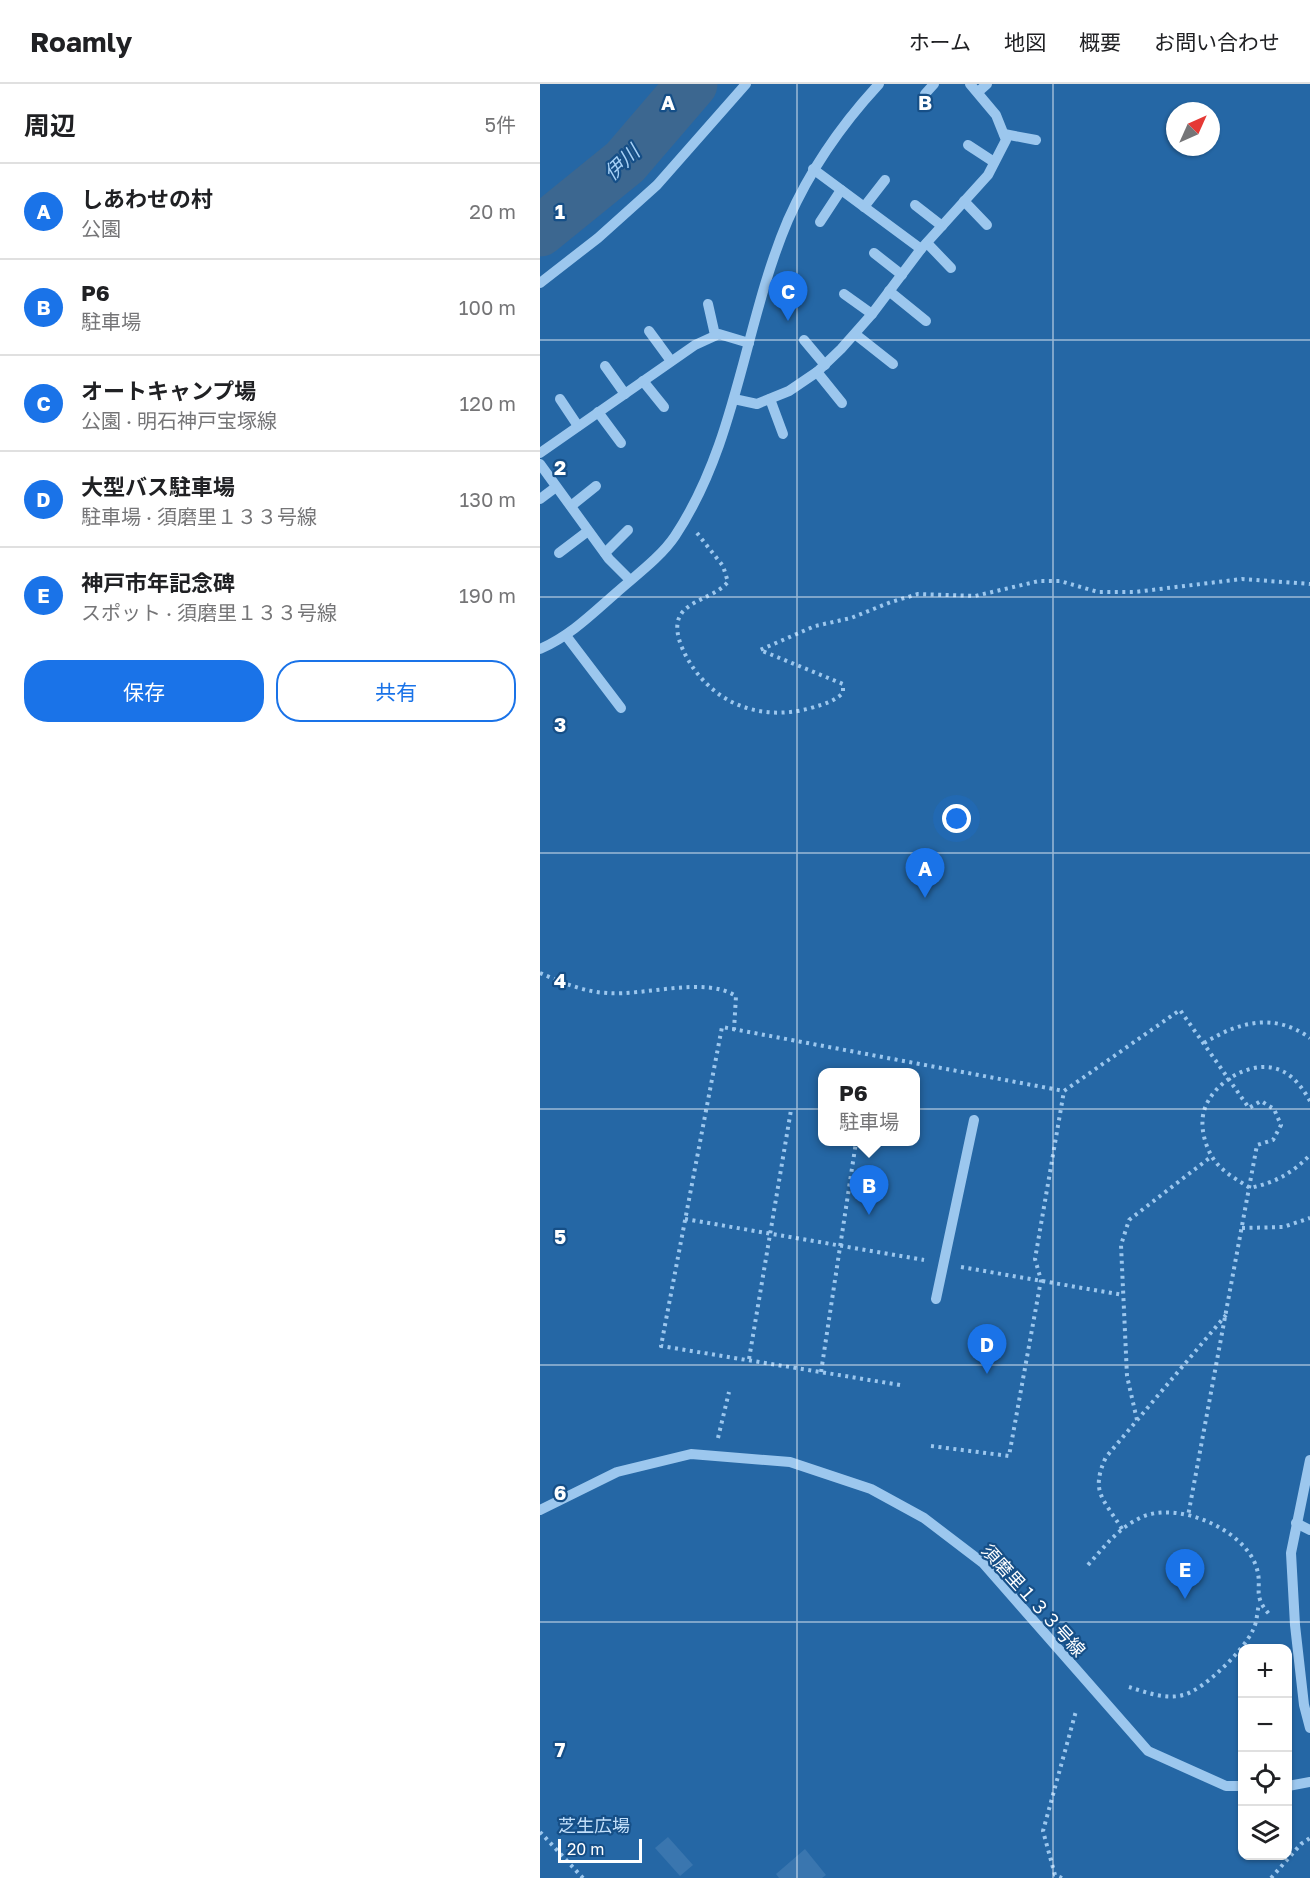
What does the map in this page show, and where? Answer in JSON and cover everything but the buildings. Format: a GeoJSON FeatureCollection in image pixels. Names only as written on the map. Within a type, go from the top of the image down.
{"type":"FeatureCollection","features":[{"type":"Feature","properties":{"kind":"street"},"geometry":{"type":"LineString","coordinates":[[540,283],[597,238],[657,185],[747,84]]}},
{"type":"Feature","properties":{"kind":"street"},"geometry":{"type":"LineString","coordinates":[[540,649],[567,636],[674,538],[702,491],[723,437],[776,252],[813,169],[879,84]]}},
{"type":"Feature","properties":{"kind":"street"},"geometry":{"type":"LineString","coordinates":[[925,94],[934,84]]}},
{"type":"Feature","properties":{"kind":"street"},"geometry":{"type":"LineString","coordinates":[[734,399],[757,404],[789,392],[821,369],[855,334],[924,246],[988,175],[1006,140],[996,115],[974,88],[987,84]]}},
{"type":"Feature","properties":{"kind":"street"},"geometry":{"type":"LineString","coordinates":[[1004,134],[1036,140]]}},
{"type":"Feature","properties":{"kind":"street"},"geometry":{"type":"LineString","coordinates":[[968,145],[994,162]]}},
{"type":"Feature","properties":{"kind":"street"},"geometry":{"type":"LineString","coordinates":[[813,169],[864,207],[924,246],[951,268]]}},
{"type":"Feature","properties":{"kind":"street"},"geometry":{"type":"LineString","coordinates":[[864,207],[885,180]]}},
{"type":"Feature","properties":{"kind":"street"},"geometry":{"type":"LineString","coordinates":[[820,222],[841,190]]}},
{"type":"Feature","properties":{"kind":"street"},"geometry":{"type":"LineString","coordinates":[[964,201],[987,225]]}},
{"type":"Feature","properties":{"kind":"street"},"geometry":{"type":"LineString","coordinates":[[915,205],[942,226]]}},
{"type":"Feature","properties":{"kind":"street"},"geometry":{"type":"LineString","coordinates":[[874,254],[902,275]]}},
{"type":"Feature","properties":{"kind":"street"},"geometry":{"type":"LineString","coordinates":[[889,291],[926,321]]}},
{"type":"Feature","properties":{"kind":"street"},"geometry":{"type":"LineString","coordinates":[[844,294],[872,314]]}},
{"type":"Feature","properties":{"kind":"street"},"geometry":{"type":"LineString","coordinates":[[708,304],[715,335]]}},
{"type":"Feature","properties":{"kind":"street"},"geometry":{"type":"LineString","coordinates":[[649,331],[671,362]]}},
{"type":"Feature","properties":{"kind":"street"},"geometry":{"type":"LineString","coordinates":[[540,453],[671,362],[715,335],[719,334],[749,343]]}},
{"type":"Feature","properties":{"kind":"street"},"geometry":{"type":"LineString","coordinates":[[855,334],[893,364]]}},
{"type":"Feature","properties":{"kind":"street"},"geometry":{"type":"LineString","coordinates":[[804,340],[842,403]]}},
{"type":"Feature","properties":{"kind":"street"},"geometry":{"type":"LineString","coordinates":[[605,366],[625,394]]}},
{"type":"Feature","properties":{"kind":"street"},"geometry":{"type":"LineString","coordinates":[[643,381],[664,407]]}},
{"type":"Feature","properties":{"kind":"street"},"geometry":{"type":"LineString","coordinates":[[560,399],[578,426]]}},
{"type":"Feature","properties":{"kind":"street"},"geometry":{"type":"LineString","coordinates":[[770,399],[783,434]]}},
{"type":"Feature","properties":{"kind":"street"},"geometry":{"type":"LineString","coordinates":[[598,412],[621,443]]}},
{"type":"Feature","properties":{"kind":"street"},"geometry":{"type":"LineString","coordinates":[[540,464],[605,553],[630,580]]}},
{"type":"Feature","properties":{"kind":"street"},"geometry":{"type":"LineString","coordinates":[[571,506],[596,486]]}},
{"type":"Feature","properties":{"kind":"street"},"geometry":{"type":"LineString","coordinates":[[540,499],[556,487]]}},
{"type":"Feature","properties":{"kind":"street"},"geometry":{"type":"LineString","coordinates":[[605,553],[628,530]]}},
{"type":"Feature","properties":{"kind":"street"},"geometry":{"type":"LineString","coordinates":[[559,553],[588,531]]}},
{"type":"Feature","properties":{"kind":"street"},"geometry":{"type":"LineString","coordinates":[[567,636],[621,708]]}},
{"type":"Feature","properties":{"kind":"street"},"geometry":{"type":"LineString","coordinates":[[936,1299],[974,1120]]}},
{"type":"Feature","properties":{"kind":"street","name":"須磨里１３３号線"},"geometry":{"type":"LineString","coordinates":[[540,1510],[617,1472],[691,1454],[790,1462],[871,1489],[924,1518],[983,1563],[1148,1751],[1226,1786],[1238,1786]]}},
{"type":"Feature","properties":{"kind":"street"},"geometry":{"type":"LineString","coordinates":[[1310,1460],[1290,1553],[1295,1625],[1310,1728]]}},
{"type":"Feature","properties":{"kind":"street"},"geometry":{"type":"LineString","coordinates":[[1296,1523],[1310,1530]]}},
{"type":"Feature","properties":{"kind":"street"},"geometry":{"type":"LineString","coordinates":[[1292,1785],[1310,1782]]}},
{"type":"Feature","properties":{"kind":"path"},"geometry":{"type":"LineString","coordinates":[[685,519],[723,566],[728,582],[716,594],[688,607],[680,616],[677,629],[681,646],[693,670],[707,685],[730,701],[754,711],[774,715],[835,701],[843,693],[843,684],[760,650],[815,626],[851,618],[918,594],[975,596],[1038,581],[1060,581],[1098,592],[1206,585],[1242,579],[1310,584]]}},
{"type":"Feature","properties":{"kind":"path"},"geometry":{"type":"LineString","coordinates":[[540,973],[564,984],[606,993],[706,987],[725,989],[736,996],[734,1030]]}},
{"type":"Feature","properties":{"kind":"path"},"geometry":{"type":"LineString","coordinates":[[931,1446],[1009,1456],[1041,1280],[1035,1259],[1064,1091],[1180,1010],[1249,1108],[1261,1101],[1274,1109],[1281,1125],[1273,1140],[1257,1145],[1188,1516]]}},
{"type":"Feature","properties":{"kind":"path"},"geometry":{"type":"LineString","coordinates":[[1204,1043],[1229,1028],[1258,1021],[1296,1028],[1310,1038]]}},
{"type":"Feature","properties":{"kind":"path"},"geometry":{"type":"LineString","coordinates":[[900,1385],[748,1359],[734,1360],[662,1346],[722,1027],[1064,1091]]}},
{"type":"Feature","properties":{"kind":"path"},"geometry":{"type":"LineString","coordinates":[[1310,1101],[1303,1088],[1282,1070],[1255,1066],[1229,1079],[1212,1094],[1204,1110],[1202,1126],[1212,1156],[1228,1174],[1250,1188],[1276,1182],[1310,1155]]}},
{"type":"Feature","properties":{"kind":"path"},"geometry":{"type":"LineString","coordinates":[[748,1359],[791,1110]]}},
{"type":"Feature","properties":{"kind":"path"},"geometry":{"type":"LineString","coordinates":[[821,1372],[855,1146]]}},
{"type":"Feature","properties":{"kind":"path"},"geometry":{"type":"LineString","coordinates":[[1137,1420],[1127,1376],[1121,1245],[1129,1220],[1212,1156]]}},
{"type":"Feature","properties":{"kind":"path"},"geometry":{"type":"LineString","coordinates":[[1242,1228],[1283,1227],[1310,1218]]}},
{"type":"Feature","properties":{"kind":"path"},"geometry":{"type":"LineString","coordinates":[[685,1219],[1123,1294]]}},
{"type":"Feature","properties":{"kind":"path"},"geometry":{"type":"LineString","coordinates":[[1122,1529],[1101,1493],[1097,1478],[1106,1457],[1227,1314]]}},
{"type":"Feature","properties":{"kind":"path"},"geometry":{"type":"LineString","coordinates":[[717,1442],[729,1392]]}},
{"type":"Feature","properties":{"kind":"path"},"geometry":{"type":"LineString","coordinates":[[1088,1565],[1111,1537],[1122,1529],[1144,1516],[1171,1512],[1220,1529],[1242,1544],[1256,1566],[1259,1604],[1254,1629],[1242,1649],[1196,1689],[1182,1696],[1153,1695],[1129,1687]]}},
{"type":"Feature","properties":{"kind":"path"},"geometry":{"type":"LineString","coordinates":[[1259,1604],[1271,1616]]}},
{"type":"Feature","properties":{"kind":"path"},"geometry":{"type":"LineString","coordinates":[[1062,1878],[1053,1876],[1043,1831],[1076,1711]]}},
{"type":"Feature","properties":{"kind":"path"},"geometry":{"type":"LineString","coordinates":[[540,1832],[583,1878]]}},
{"type":"Feature","properties":{"kind":"path"},"geometry":{"type":"LineString","coordinates":[[1270,1878],[1301,1844],[1310,1838]]}},
{"type":"Feature","properties":{"kind":"green space","name":"芝生広場"},"geometry":{"type":"Polygon","coordinates":[[[540,84],[1310,84],[1310,1878],[540,1878],[540,84]]]}},
{"type":"Feature","properties":{"kind":"waterway","name":"伊川"},"geometry":{"type":"LineString","coordinates":[[540,231],[625,162],[692,84]]}},
{"type":"Feature","properties":{"kind":"place","name":"オートキャンプ場"},"geometry":{"type":"Point","coordinates":[788,321]}},
{"type":"Feature","properties":{"kind":"place","name":"しあわせの村"},"geometry":{"type":"Point","coordinates":[925,898]}},
{"type":"Feature","properties":{"kind":"place","name":"P6"},"geometry":{"type":"Point","coordinates":[869,1215]}},
{"type":"Feature","properties":{"kind":"place","name":"大型バス駐車場"},"geometry":{"type":"Point","coordinates":[987,1374]}},
{"type":"Feature","properties":{"kind":"place","name":"神戸市年記念碑"},"geometry":{"type":"Point","coordinates":[1185,1599]}}]}
